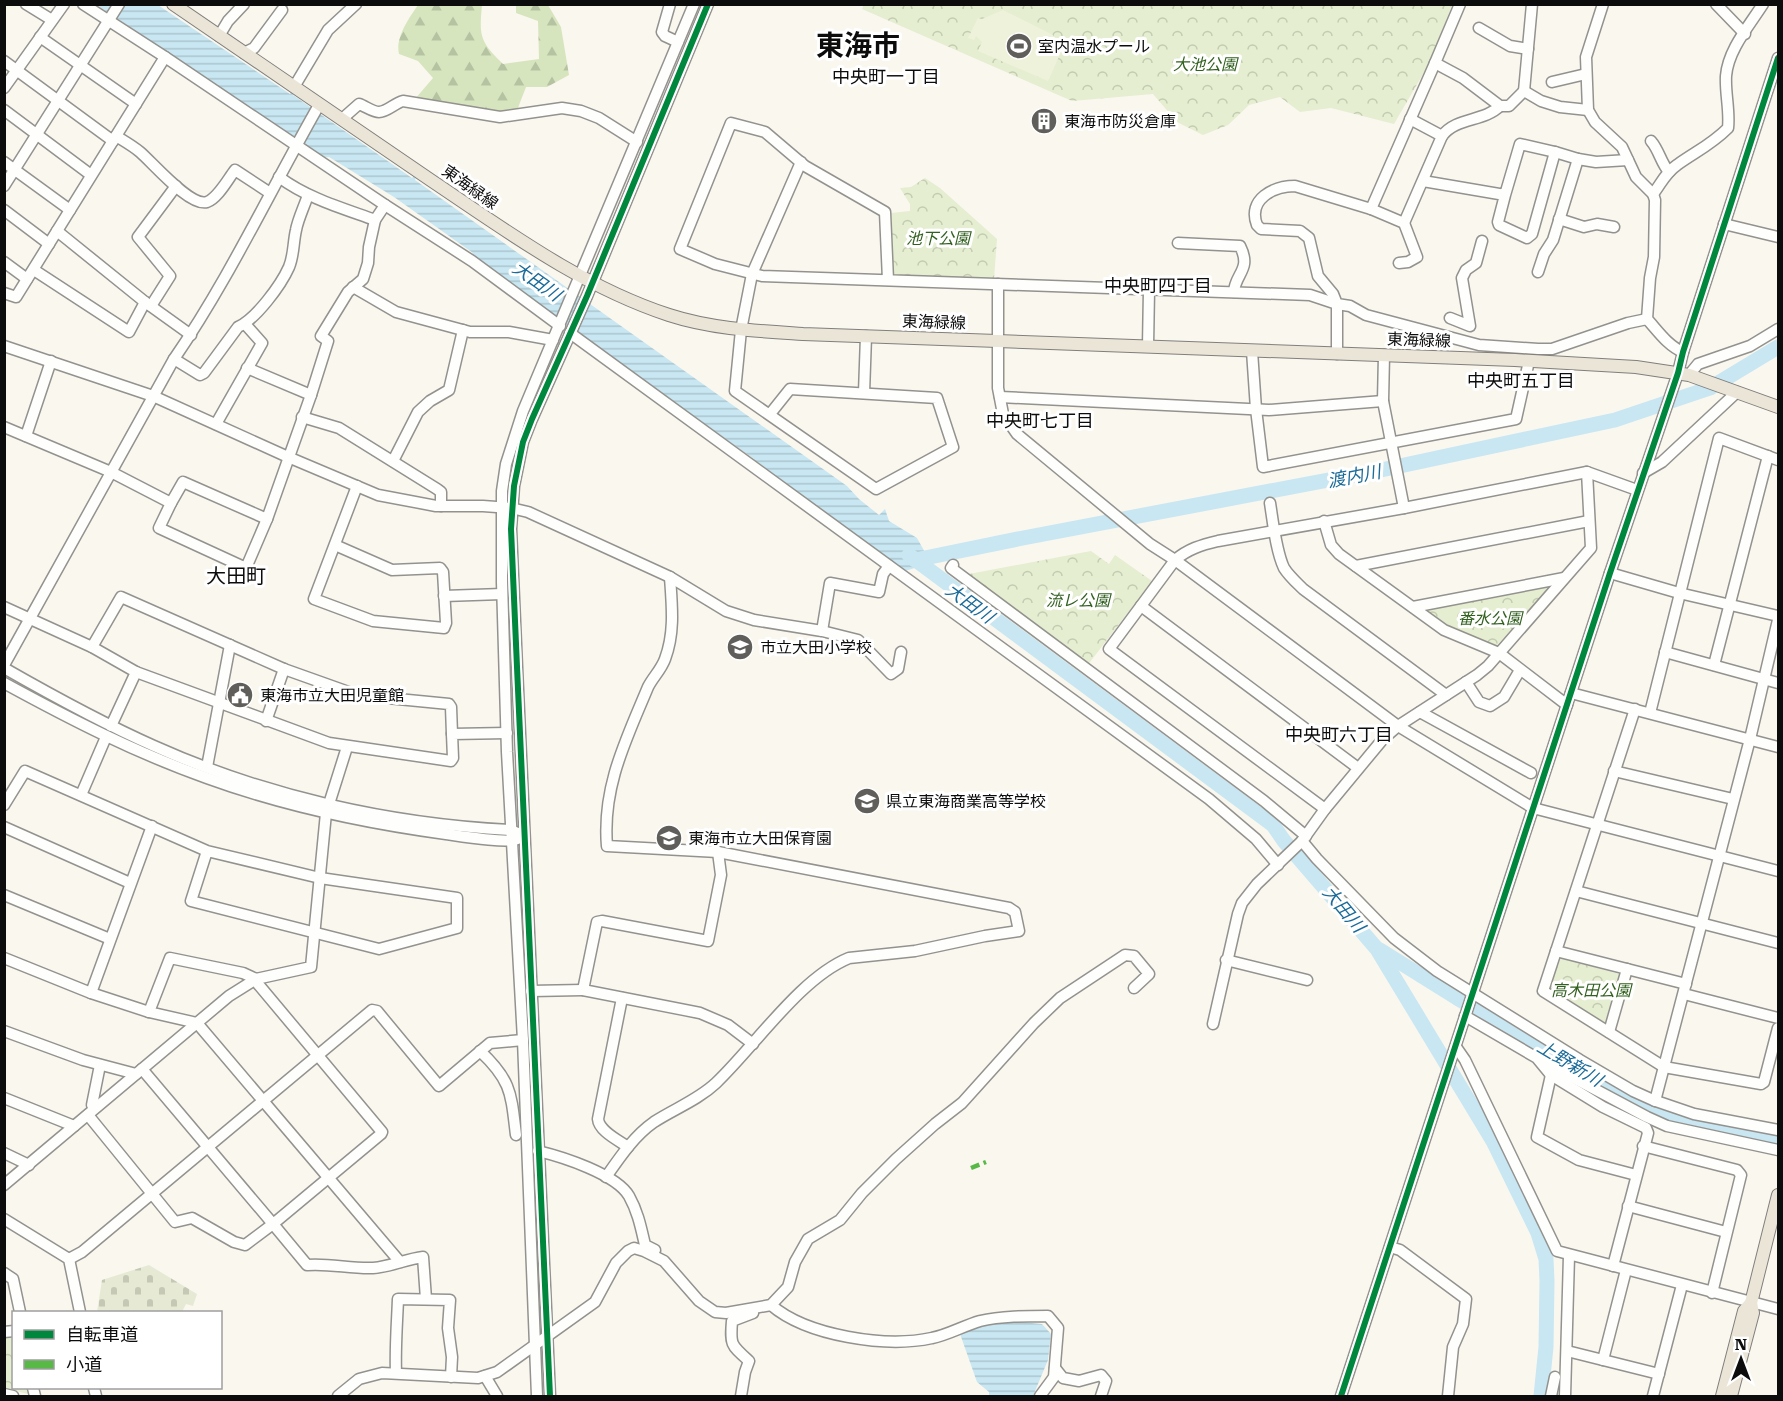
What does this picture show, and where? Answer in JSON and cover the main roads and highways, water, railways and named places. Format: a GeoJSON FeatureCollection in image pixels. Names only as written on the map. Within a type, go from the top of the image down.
{"type":"FeatureCollection","features":[{"type":"Feature","properties":{"kind":"main road","name":"東海緑線"},"geometry":{"type":"LineString","coordinates":[[173,4],[578,282],[592,283],[670,315],[741,330],[1636,367],[1684,374],[1779,407]]}},
{"type":"Feature","properties":{"kind":"main road"},"geometry":{"type":"LineString","coordinates":[[1731,1396],[1753,1313],[1751,1303],[1779,1195]]}},
{"type":"Feature","properties":{"kind":"main road"},"geometry":{"type":"LineString","coordinates":[[1722,1396],[1744,1311],[1751,1303]]}},
{"type":"Feature","properties":{"kind":"water"},"geometry":{"type":"Polygon","coordinates":[[[97,5],[158,5],[290,94],[292,92],[293,95],[412,178],[416,177],[415,180],[847,486],[879,515],[885,509],[889,521],[917,538],[931,563],[905,571],[753,461],[754,459],[472,257],[473,253],[394,197],[329,157],[318,156],[309,151],[292,136],[97,5]]]}},
{"type":"Feature","properties":{"kind":"water"},"geometry":{"type":"Polygon","coordinates":[[[1010,1321],[1042,1324],[1051,1334],[1048,1360],[1033,1396],[989,1396],[989,1392],[977,1382],[959,1331],[1010,1321]]]}},
{"type":"Feature","properties":{"kind":"waterway","name":"渡内川"},"geometry":{"type":"LineString","coordinates":[[915,560],[1381,470],[1615,420],[1710,388],[1778,347]]}},
{"type":"Feature","properties":{"kind":"waterway","name":"大田川"},"geometry":{"type":"LineString","coordinates":[[909,555],[1273,825],[1284,841],[1377,949],[1493,1141],[1538,1233],[1546,1259],[1547,1281],[1546,1347],[1541,1396]]}},
{"type":"Feature","properties":{"kind":"waterway","name":"上野新川"},"geometry":{"type":"LineString","coordinates":[[1380,950],[1645,1108],[1688,1123],[1778,1141]]}},
{"type":"Feature","properties":{"kind":"place","name":"室内温水プール"},"geometry":{"type":"Point","coordinates":[1019,46]}},
{"type":"Feature","properties":{"kind":"place","name":"東海市防災倉庫"},"geometry":{"type":"Point","coordinates":[1044,121]}},
{"type":"Feature","properties":{"kind":"place","name":"市立大田小学校"},"geometry":{"type":"Point","coordinates":[740,647]}},
{"type":"Feature","properties":{"kind":"place","name":"東海市立大田児童館"},"geometry":{"type":"Point","coordinates":[240,695]}},
{"type":"Feature","properties":{"kind":"place","name":"県立東海商業高等学校"},"geometry":{"type":"Point","coordinates":[867,801]}},
{"type":"Feature","properties":{"kind":"place","name":"東海市立大田保育園"},"geometry":{"type":"Point","coordinates":[669,838]}},
{"type":"Feature","properties":{"kind":"district","name":"東海市"},"geometry":{"type":"Point","coordinates":[858,45]}},
{"type":"Feature","properties":{"kind":"district","name":"中央町一丁目"},"geometry":{"type":"Point","coordinates":[886,76]}},
{"type":"Feature","properties":{"kind":"district","name":"中央町四丁目"},"geometry":{"type":"Point","coordinates":[1158,285]}},
{"type":"Feature","properties":{"kind":"district","name":"中央町五丁目"},"geometry":{"type":"Point","coordinates":[1521,380]}},
{"type":"Feature","properties":{"kind":"district","name":"中央町七丁目"},"geometry":{"type":"Point","coordinates":[1040,420]}},
{"type":"Feature","properties":{"kind":"district","name":"大田町"},"geometry":{"type":"Point","coordinates":[236,576]}},
{"type":"Feature","properties":{"kind":"district","name":"中央町六丁目"},"geometry":{"type":"Point","coordinates":[1339,734]}},
{"type":"Feature","properties":{"kind":"park label","name":"大池公園"},"geometry":{"type":"Point","coordinates":[1205,64]}},
{"type":"Feature","properties":{"kind":"park label","name":"池下公園"},"geometry":{"type":"Point","coordinates":[938,238]}},
{"type":"Feature","properties":{"kind":"park label","name":"流レ公園"},"geometry":{"type":"Point","coordinates":[1078,600]}},
{"type":"Feature","properties":{"kind":"park label","name":"番水公園"},"geometry":{"type":"Point","coordinates":[1490,618]}},
{"type":"Feature","properties":{"kind":"park label","name":"高木田公園"},"geometry":{"type":"Point","coordinates":[1591,990]}}]}
